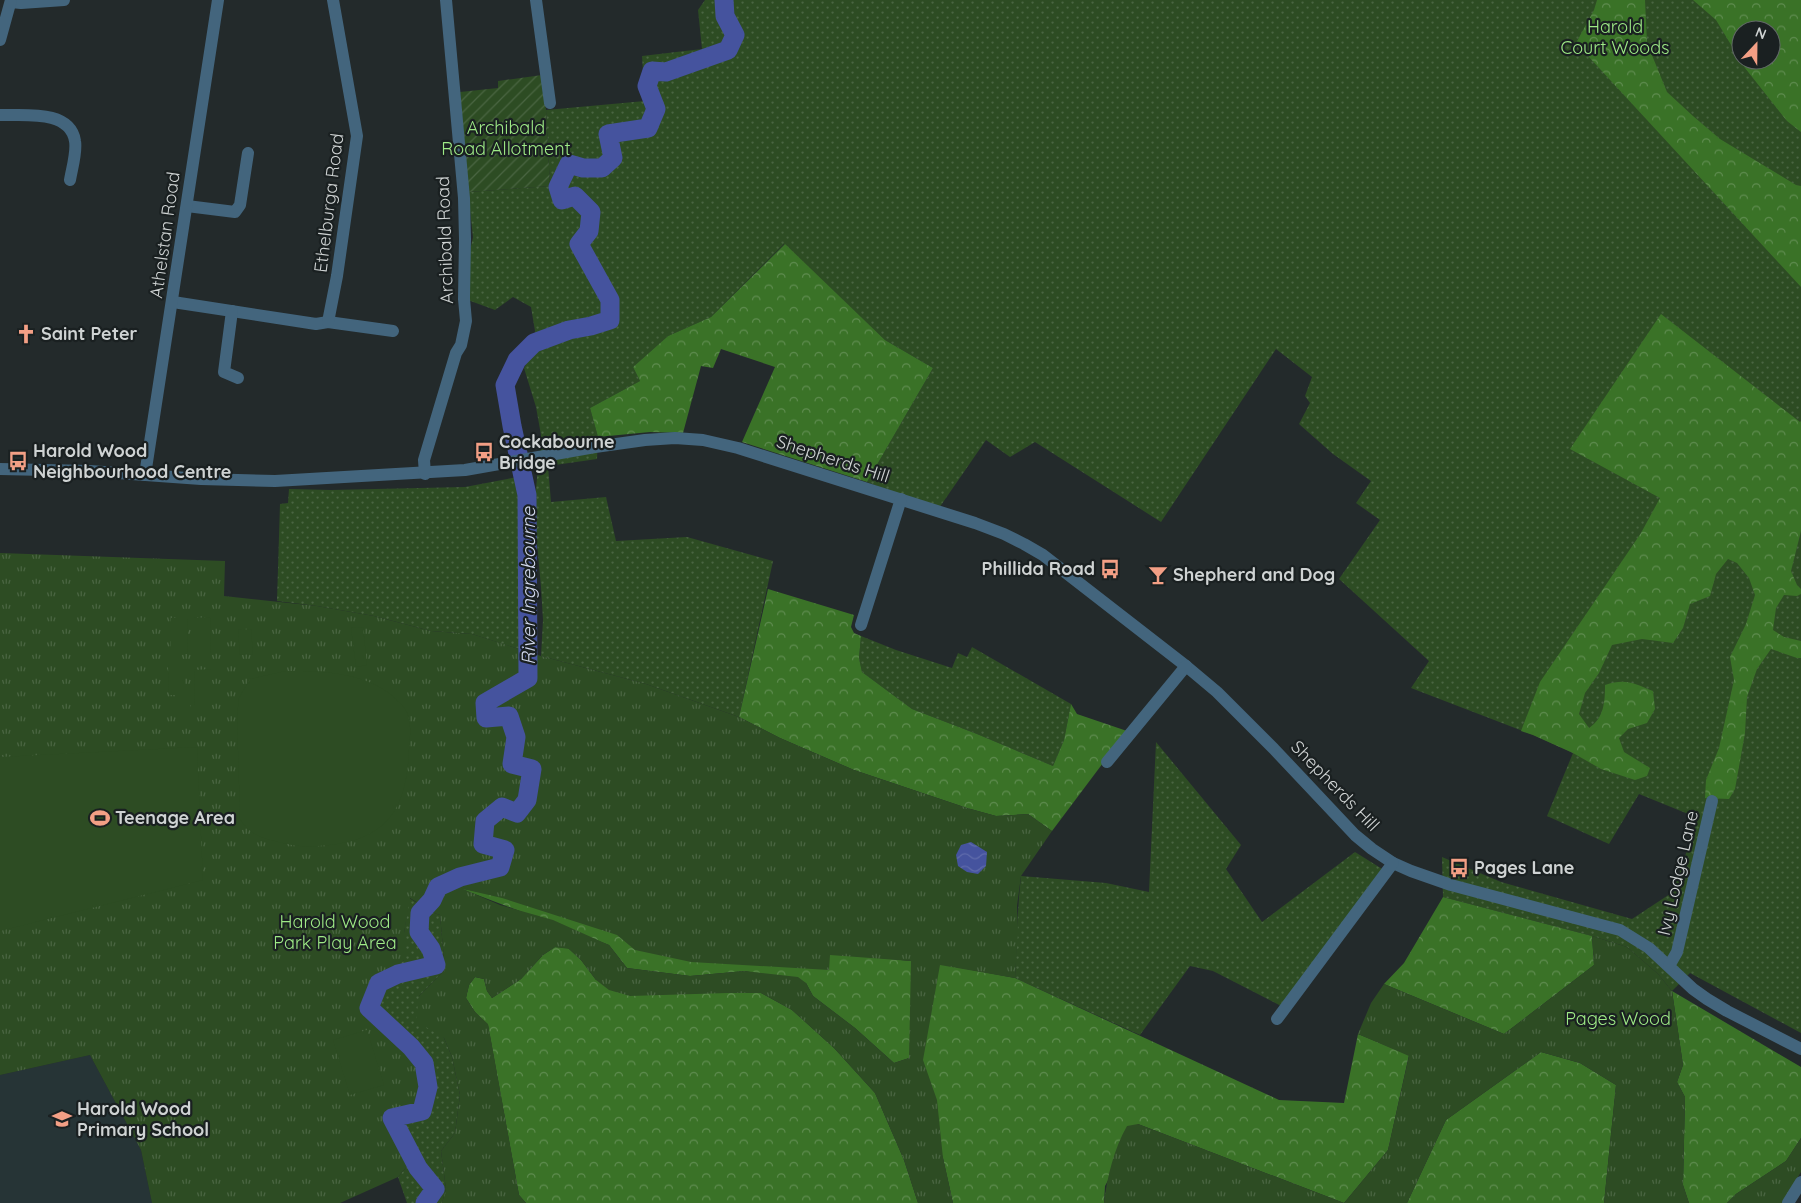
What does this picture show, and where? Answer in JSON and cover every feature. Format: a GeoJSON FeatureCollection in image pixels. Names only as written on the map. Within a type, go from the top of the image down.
{"type":"FeatureCollection","features":[{"type":"Feature","properties":{"kind":"street"},"geometry":{"type":"LineString","coordinates":[[0,40],[11,1],[18,4],[64,0]]}},
{"type":"Feature","properties":{"kind":"street","name":"Athelstan Road"},"geometry":{"type":"LineString","coordinates":[[145,475],[188,206],[218,0]]}},
{"type":"Feature","properties":{"kind":"street","name":"Ethelburga Road"},"geometry":{"type":"LineString","coordinates":[[328,322],[337,276],[357,136],[333,0]]}},
{"type":"Feature","properties":{"kind":"street","name":"Archibald Road"},"geometry":{"type":"LineString","coordinates":[[425,474],[424,460],[456,352],[461,345],[466,321],[464,299],[464,198],[446,0]]}},
{"type":"Feature","properties":{"kind":"street"},"geometry":{"type":"LineString","coordinates":[[536,0],[550,103]]}},
{"type":"Feature","properties":{"kind":"street"},"geometry":{"type":"LineString","coordinates":[[0,115],[45,117],[62,121],[68,126],[76,142],[70,180]]}},
{"type":"Feature","properties":{"kind":"street"},"geometry":{"type":"LineString","coordinates":[[188,206],[236,212],[240,205],[248,153]]}},
{"type":"Feature","properties":{"kind":"street"},"geometry":{"type":"LineString","coordinates":[[173,302],[316,324],[328,322],[393,331]]}},
{"type":"Feature","properties":{"kind":"street"},"geometry":{"type":"LineString","coordinates":[[232,311],[224,372],[238,378]]}},
{"type":"Feature","properties":{"kind":"street","name":"Shepherds Hill"},"geometry":{"type":"LineString","coordinates":[[0,469],[90,471],[201,479],[275,481],[425,474],[496,466],[645,440],[675,438],[703,440],[738,448],[901,499],[1004,534],[1024,544],[1064,572],[1186,666],[1250,725],[1355,835],[1394,863],[1451,885],[1620,930],[1649,948],[1693,989],[1707,999],[1801,1049]]}},
{"type":"Feature","properties":{"kind":"street"},"geometry":{"type":"LineString","coordinates":[[861,625],[901,499]]}},
{"type":"Feature","properties":{"kind":"street"},"geometry":{"type":"LineString","coordinates":[[1107,762],[1186,666]]}},
{"type":"Feature","properties":{"kind":"street","name":"Ivy Lodge Lane"},"geometry":{"type":"LineString","coordinates":[[1669,966],[1678,952],[1712,801]]}},
{"type":"Feature","properties":{"kind":"street"},"geometry":{"type":"LineString","coordinates":[[1277,1018],[1394,863]]}},
{"type":"Feature","properties":{"kind":"street"},"geometry":{"type":"LineString","coordinates":[[1788,1203],[1801,1182]]}},
{"type":"Feature","properties":{"kind":"shaded area","name":"Harold Wood Primary School"},"geometry":{"type":"Polygon","coordinates":[[[90,1055],[141,1150],[152,1203],[0,1203],[0,1075],[90,1055]]]}},
{"type":"Feature","properties":{"kind":"green space"},"geometry":{"type":"Polygon","coordinates":[[[705,0],[1801,0],[1801,1033],[1690,973],[1672,991],[1658,974],[1627,947],[1443,897],[1442,857],[1501,882],[1632,919],[1673,892],[1698,818],[1639,794],[1609,844],[1547,816],[1573,753],[1533,735],[1411,688],[1429,661],[1339,579],[1380,520],[1356,503],[1371,481],[1333,454],[1299,424],[1310,403],[1305,396],[1312,377],[1276,349],[1161,522],[1035,442],[1010,457],[986,440],[937,511],[867,482],[933,368],[885,340],[784,244],[711,317],[668,336],[633,367],[640,381],[590,408],[598,437],[597,459],[548,466],[551,502],[606,497],[616,541],[687,537],[773,561],[739,717],[646,684],[541,656],[543,620],[534,510],[541,435],[536,407],[524,368],[534,349],[535,331],[531,307],[513,297],[495,310],[465,299],[465,274],[473,237],[468,192],[550,186],[546,110],[645,101],[642,56],[702,49],[698,10],[705,0]]]}},
{"type":"Feature","properties":{"kind":"green space","name":"Harold Court Woods"},"geometry":{"type":"Polygon","coordinates":[[[1597,0],[1645,0],[1647,43],[1667,92],[1720,139],[1796,185],[1801,186],[1801,287],[1576,43],[1594,10],[1597,0]]]}},
{"type":"Feature","properties":{"kind":"green space","name":"Harold Court Woods"},"geometry":{"type":"Polygon","coordinates":[[[1693,0],[1801,0],[1801,132],[1787,121],[1747,70],[1781,70],[1781,20],[1731,20],[1731,45],[1716,20],[1693,0]]]}},
{"type":"Feature","properties":{"kind":"green space","name":"Archibald Road Allotment"},"geometry":{"type":"Polygon","coordinates":[[[542,75],[550,186],[468,192],[460,92],[498,88],[498,81],[542,75]]]}},
{"type":"Feature","properties":{"kind":"green space"},"geometry":{"type":"Polygon","coordinates":[[[785,244],[885,340],[933,368],[867,482],[742,442],[775,367],[721,349],[713,368],[701,366],[683,433],[650,432],[598,437],[590,408],[640,381],[633,367],[668,336],[711,317],[785,244]]]}},
{"type":"Feature","properties":{"kind":"green space"},"geometry":{"type":"Polygon","coordinates":[[[1661,314],[1801,421],[1801,531],[1791,571],[1797,585],[1801,589],[1801,594],[1797,596],[1784,595],[1776,608],[1773,630],[1784,637],[1801,641],[1801,658],[1771,649],[1757,669],[1747,697],[1745,733],[1735,789],[1729,799],[1705,798],[1706,780],[1719,748],[1734,680],[1730,657],[1746,624],[1755,595],[1749,578],[1737,563],[1728,559],[1716,574],[1710,596],[1690,604],[1683,628],[1673,643],[1642,639],[1612,645],[1599,673],[1585,693],[1579,714],[1589,728],[1598,719],[1603,709],[1605,685],[1629,682],[1653,691],[1655,709],[1647,723],[1628,729],[1619,738],[1624,752],[1650,768],[1647,776],[1635,780],[1601,769],[1573,753],[1521,731],[1540,682],[1641,533],[1660,498],[1570,449],[1661,314]]]}},
{"type":"Feature","properties":{"kind":"green space"},"geometry":{"type":"Polygon","coordinates":[[[523,476],[527,495],[528,652],[472,634],[431,631],[374,616],[277,601],[280,504],[288,503],[289,489],[465,487],[523,476]]]}},
{"type":"Feature","properties":{"kind":"green space","name":"Harold Wood Park Play Area"},"geometry":{"type":"Polygon","coordinates":[[[0,553],[225,561],[224,596],[317,606],[374,616],[431,631],[472,634],[541,656],[646,684],[739,717],[780,738],[854,770],[996,816],[1028,814],[1052,831],[1021,876],[1017,906],[1018,931],[1015,978],[940,965],[923,1060],[937,1100],[943,1158],[953,1203],[918,1203],[904,1160],[875,1093],[834,1048],[792,1010],[761,993],[630,996],[609,990],[596,980],[581,960],[569,949],[555,947],[543,955],[521,979],[492,998],[487,991],[484,979],[475,977],[469,985],[466,998],[475,1012],[488,1024],[519,1195],[526,1203],[442,1203],[446,1189],[441,1151],[455,1133],[460,1095],[452,1057],[444,1038],[416,1021],[419,996],[445,970],[440,915],[410,898],[404,933],[404,960],[390,973],[374,980],[364,997],[364,1016],[378,1026],[386,1015],[424,1053],[433,1085],[425,1112],[401,1121],[415,1157],[398,1177],[340,1203],[152,1203],[141,1150],[90,1055],[0,1075],[0,553]],[[463,889],[500,905],[553,920],[609,945],[627,968],[690,976],[745,971],[798,977],[806,983],[813,996],[855,1028],[894,1063],[909,1058],[911,961],[830,955],[829,970],[691,962],[635,950],[617,935],[502,898],[463,889]]]}},
{"type":"Feature","properties":{"kind":"green space"},"geometry":{"type":"Polygon","coordinates":[[[768,589],[854,615],[851,627],[854,633],[861,636],[859,658],[862,672],[912,709],[1053,766],[1064,740],[1071,704],[1077,714],[1127,731],[1052,831],[1028,814],[996,816],[854,770],[780,738],[739,717],[768,589]]]}},
{"type":"Feature","properties":{"kind":"green space"},"geometry":{"type":"Polygon","coordinates":[[[210,617],[211,654],[194,654],[194,618],[210,617]]]}},
{"type":"Feature","properties":{"kind":"green space"},"geometry":{"type":"Polygon","coordinates":[[[171,618],[187,618],[188,654],[171,654],[171,618]]]}},
{"type":"Feature","properties":{"kind":"green space"},"geometry":{"type":"Polygon","coordinates":[[[363,627],[367,665],[356,667],[351,628],[363,627]]]}},
{"type":"Feature","properties":{"kind":"green space"},"geometry":{"type":"Polygon","coordinates":[[[251,629],[253,654],[240,655],[238,630],[251,629]]]}},
{"type":"Feature","properties":{"kind":"green space"},"geometry":{"type":"Polygon","coordinates":[[[861,636],[896,650],[952,668],[958,653],[967,657],[972,647],[1071,704],[1064,740],[1053,766],[912,709],[862,672],[859,658],[861,636]]]}},
{"type":"Feature","properties":{"kind":"green space"},"geometry":{"type":"Polygon","coordinates":[[[168,665],[185,665],[185,695],[169,695],[168,665]]]}},
{"type":"Feature","properties":{"kind":"green space"},"geometry":{"type":"Polygon","coordinates":[[[211,669],[211,706],[195,706],[194,670],[211,669]]]}},
{"type":"Feature","properties":{"kind":"green space"},"geometry":{"type":"Polygon","coordinates":[[[286,671],[333,673],[363,680],[390,694],[406,710],[410,732],[404,787],[399,802],[391,816],[381,827],[367,835],[329,845],[298,846],[261,837],[250,830],[240,819],[237,716],[239,698],[250,679],[286,671]]]}},
{"type":"Feature","properties":{"kind":"green space"},"geometry":{"type":"Polygon","coordinates":[[[169,698],[190,698],[190,712],[169,712],[169,698]]]}},
{"type":"Feature","properties":{"kind":"green space"},"geometry":{"type":"Polygon","coordinates":[[[1156,742],[1241,845],[1226,869],[1262,922],[1355,852],[1387,872],[1285,1008],[1213,971],[1190,966],[1140,1035],[1015,978],[1021,876],[1106,883],[1149,892],[1156,742]]]}},
{"type":"Feature","properties":{"kind":"green space","name":"Teenage Area"},"geometry":{"type":"Polygon","coordinates":[[[197,747],[203,880],[0,931],[0,757],[197,747]]]}},
{"type":"Feature","properties":{"kind":"green space"},"geometry":{"type":"Polygon","coordinates":[[[459,888],[795,953],[861,956],[940,964],[1015,978],[1279,1100],[1344,1103],[1358,1034],[1409,1055],[1388,1150],[1344,1203],[1138,1124],[1105,1186],[1104,1203],[953,1203],[943,1158],[909,1058],[894,1063],[855,1028],[813,996],[806,983],[745,971],[690,976],[627,968],[609,945],[459,888]]]}},
{"type":"Feature","properties":{"kind":"green space"},"geometry":{"type":"Polygon","coordinates":[[[1443,897],[1592,936],[1594,965],[1504,1034],[1384,984],[1404,963],[1443,897]]]}},
{"type":"Feature","properties":{"kind":"green space"},"geometry":{"type":"Polygon","coordinates":[[[409,898],[440,915],[445,970],[419,996],[444,1038],[452,1057],[460,1095],[455,1133],[441,1151],[446,1189],[442,1203],[407,1203],[398,1177],[415,1157],[401,1121],[386,1016],[378,1026],[364,1016],[363,997],[374,980],[390,973],[404,960],[404,933],[409,898]]]}},
{"type":"Feature","properties":{"kind":"green space","name":"Pages Wood"},"geometry":{"type":"Polygon","coordinates":[[[1592,936],[1627,947],[1658,974],[1672,991],[1683,1065],[1677,1082],[1685,1097],[1683,1185],[1689,1203],[1604,1203],[1616,1085],[1580,1063],[1541,1052],[1446,1120],[1407,1203],[1344,1203],[1388,1150],[1409,1056],[1358,1034],[1371,1003],[1384,984],[1504,1034],[1594,965],[1592,936]]]}},
{"type":"Feature","properties":{"kind":"green space"},"geometry":{"type":"Polygon","coordinates":[[[555,947],[568,948],[581,960],[596,980],[728,993],[761,993],[792,1010],[834,1048],[875,1093],[904,1160],[918,1203],[526,1203],[519,1195],[488,1025],[475,1012],[466,998],[469,985],[475,977],[484,979],[487,991],[492,998],[521,979],[543,955],[555,947]]]}},
{"type":"Feature","properties":{"kind":"green space"},"geometry":{"type":"Polygon","coordinates":[[[1672,991],[1801,1067],[1801,1138],[1786,1161],[1736,1194],[1727,1203],[1689,1203],[1683,1185],[1685,1097],[1677,1082],[1683,1065],[1672,991]]]}},
{"type":"Feature","properties":{"kind":"green space"},"geometry":{"type":"Polygon","coordinates":[[[367,1030],[384,1085],[350,1095],[333,1040],[367,1030]]]}},
{"type":"Feature","properties":{"kind":"green space"},"geometry":{"type":"Polygon","coordinates":[[[1541,1052],[1580,1063],[1616,1085],[1604,1203],[1407,1203],[1446,1120],[1541,1052]]]}},
{"type":"Feature","properties":{"kind":"green space"},"geometry":{"type":"Polygon","coordinates":[[[1138,1124],[1344,1203],[1104,1203],[1109,1173],[1118,1144],[1127,1126],[1138,1124]]]}},
{"type":"Feature","properties":{"kind":"green space"},"geometry":{"type":"Polygon","coordinates":[[[1801,1138],[1801,1172],[1782,1203],[1727,1203],[1736,1194],[1786,1161],[1801,1138]]]}},
{"type":"Feature","properties":{"kind":"water"},"geometry":{"type":"Polygon","coordinates":[[[971,842],[987,852],[986,866],[978,874],[967,872],[958,866],[956,855],[961,845],[971,842]]]}},
{"type":"Feature","properties":{"kind":"waterway","name":"River Ingrebourne"},"geometry":{"type":"LineString","coordinates":[[425,1203],[435,1189],[418,1168],[392,1118],[422,1111],[428,1087],[424,1063],[411,1047],[369,1008],[379,983],[398,974],[436,965],[431,949],[419,932],[420,913],[432,900],[438,887],[460,877],[500,867],[505,850],[483,844],[485,821],[502,807],[517,813],[527,800],[532,769],[512,764],[516,737],[509,716],[486,718],[485,703],[528,678],[527,495],[505,385],[517,360],[534,343],[569,330],[610,320],[610,300],[579,244],[589,231],[591,212],[575,196],[562,200],[558,187],[569,164],[583,168],[602,168],[613,158],[608,134],[648,128],[656,109],[647,86],[652,71],[666,72],[728,50],[735,35],[725,16],[724,0]]}},
{"type":"Feature","properties":{"kind":"place","name":"Saint Peter"},"geometry":{"type":"Point","coordinates":[26,334]}},
{"type":"Feature","properties":{"kind":"place","name":"Cockabourne Bridge"},"geometry":{"type":"Point","coordinates":[484,452]}},
{"type":"Feature","properties":{"kind":"place","name":"Harold Wood Neighbourhood Centre"},"geometry":{"type":"Point","coordinates":[18,461]}},
{"type":"Feature","properties":{"kind":"place","name":"Phillida Road"},"geometry":{"type":"Point","coordinates":[1110,569]}},
{"type":"Feature","properties":{"kind":"place","name":"Shepherd and Dog"},"geometry":{"type":"Point","coordinates":[1158,575]}},
{"type":"Feature","properties":{"kind":"place","name":"Teenage Area"},"geometry":{"type":"Point","coordinates":[100,818]}},
{"type":"Feature","properties":{"kind":"place","name":"Pages Lane"},"geometry":{"type":"Point","coordinates":[1459,868]}},
{"type":"Feature","properties":{"kind":"place","name":"Harold Wood Primary School"},"geometry":{"type":"Point","coordinates":[62,1119]}}]}
